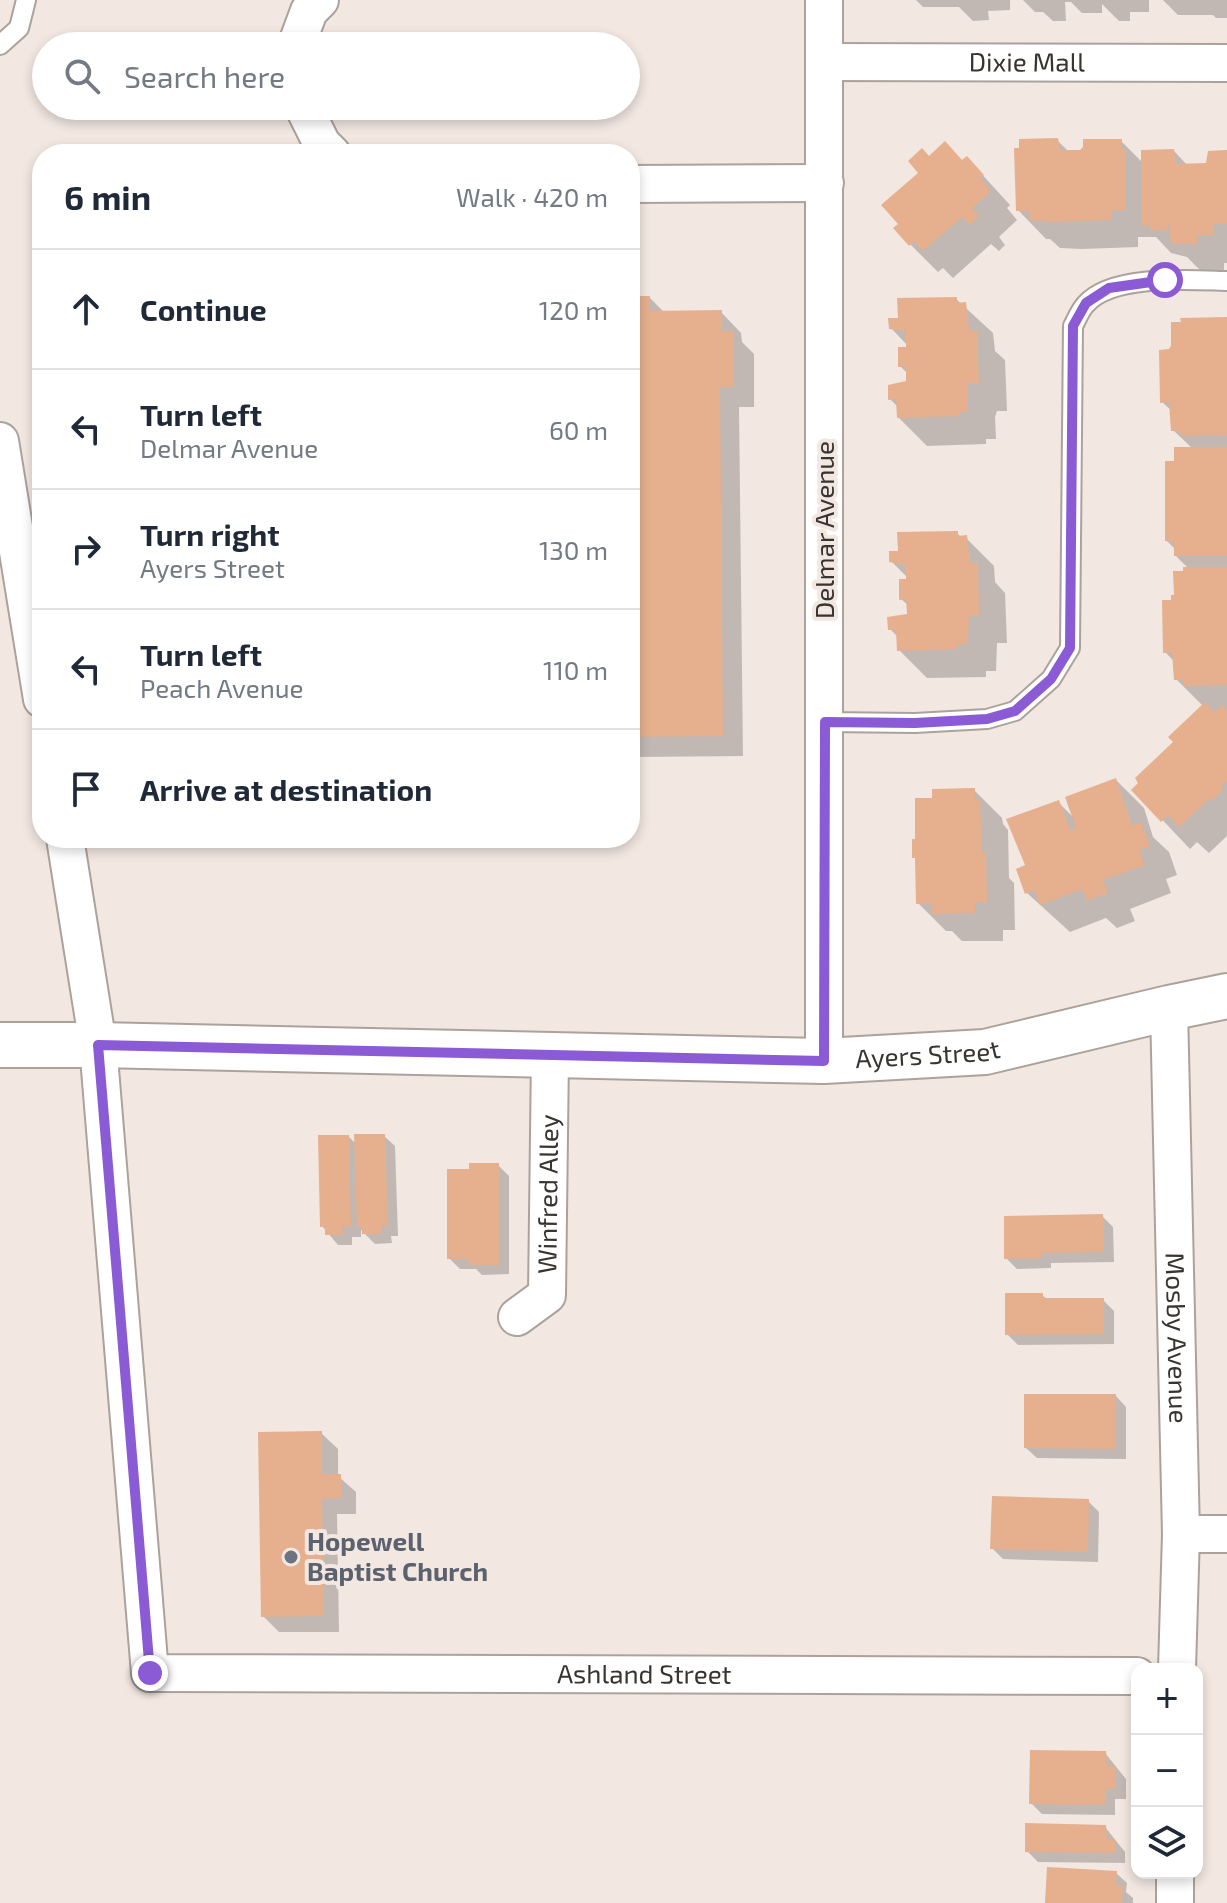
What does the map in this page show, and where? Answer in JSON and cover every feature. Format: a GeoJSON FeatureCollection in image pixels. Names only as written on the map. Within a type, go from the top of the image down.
{"type":"FeatureCollection","features":[{"type":"Feature","properties":{"kind":"street"},"geometry":{"type":"LineString","coordinates":[[301,32],[309,11],[320,0]]}},
{"type":"Feature","properties":{"kind":"street","name":"Delmar Avenue"},"geometry":{"type":"LineString","coordinates":[[824,0],[824,1061]]}},
{"type":"Feature","properties":{"kind":"street","name":"Dixie Mall"},"geometry":{"type":"LineString","coordinates":[[825,62],[1227,63]]}},
{"type":"Feature","properties":{"kind":"street"},"geometry":{"type":"LineString","coordinates":[[310,120],[322,144]]}},
{"type":"Feature","properties":{"kind":"street"},"geometry":{"type":"LineString","coordinates":[[640,184],[825,183]]}},
{"type":"Feature","properties":{"kind":"street"},"geometry":{"type":"LineString","coordinates":[[0,441],[32,638]]}},
{"type":"Feature","properties":{"kind":"street"},"geometry":{"type":"LineString","coordinates":[[67,848],[98,1045]]}},
{"type":"Feature","properties":{"kind":"street","name":"Ayers Street"},"geometry":{"type":"LineString","coordinates":[[0,1045],[824,1061],[985,1052],[1227,996]]}},
{"type":"Feature","properties":{"kind":"street","name":"Mosby Avenue"},"geometry":{"type":"LineString","coordinates":[[1169,1008],[1181,1534],[1177,1663]]}},
{"type":"Feature","properties":{"kind":"street","name":"Ashland Street"},"geometry":{"type":"LineString","coordinates":[[98,1045],[150,1673],[1131,1676]]}},
{"type":"Feature","properties":{"kind":"street","name":"Winfred Alley"},"geometry":{"type":"LineString","coordinates":[[517,1317],[547,1295],[550,1055]]}},
{"type":"Feature","properties":{"kind":"street"},"geometry":{"type":"LineString","coordinates":[[1181,1534],[1227,1534]]}},
{"type":"Feature","properties":{"kind":"street"},"geometry":{"type":"LineString","coordinates":[[1175,1879],[1175,1903]]}},
{"type":"Feature","properties":{"kind":"lane"},"geometry":{"type":"LineString","coordinates":[[0,45],[19,28],[26,0]]}},
{"type":"Feature","properties":{"kind":"lane"},"geometry":{"type":"LineString","coordinates":[[825,722],[915,723],[987,719],[1015,711],[1051,679],[1070,648],[1073,326],[1086,303],[1109,288],[1165,280],[1227,281]]}},
{"type":"Feature","properties":{"kind":"building"},"geometry":{"type":"Polygon","coordinates":[[[1058,138],[1060,150],[1080,150],[1083,139],[1122,139],[1122,149],[1125,149],[1126,210],[1111,210],[1111,220],[1053,222],[1029,220],[1030,211],[1016,211],[1014,148],[1019,148],[1019,139],[1058,138]]]}},
{"type":"Feature","properties":{"kind":"building"},"geometry":{"type":"Polygon","coordinates":[[[945,141],[962,160],[967,156],[984,175],[980,178],[991,191],[972,208],[979,216],[970,225],[962,217],[923,251],[914,241],[909,246],[893,228],[898,224],[881,205],[918,173],[908,161],[922,148],[929,156],[945,141]]]}},
{"type":"Feature","properties":{"kind":"building"},"geometry":{"type":"Polygon","coordinates":[[[1174,149],[1176,164],[1206,163],[1208,151],[1227,150],[1227,224],[1213,224],[1214,235],[1197,235],[1197,244],[1171,244],[1169,225],[1167,230],[1150,230],[1150,225],[1141,226],[1141,150],[1174,149]]]}},
{"type":"Feature","properties":{"kind":"building"},"geometry":{"type":"Polygon","coordinates":[[[640,296],[650,296],[650,311],[722,310],[722,331],[734,331],[734,387],[720,387],[723,736],[640,737],[640,296]]]}},
{"type":"Feature","properties":{"kind":"building"},"geometry":{"type":"Polygon","coordinates":[[[957,297],[957,303],[966,302],[969,331],[977,330],[979,383],[969,383],[967,388],[968,412],[959,412],[959,416],[897,418],[896,399],[888,400],[888,385],[906,381],[906,367],[898,367],[898,347],[906,347],[906,331],[889,329],[888,318],[898,318],[897,298],[957,297]]]}},
{"type":"Feature","properties":{"kind":"building"},"geometry":{"type":"Polygon","coordinates":[[[1227,317],[1227,435],[1181,436],[1180,431],[1171,431],[1169,402],[1160,403],[1159,350],[1171,346],[1171,322],[1181,322],[1180,318],[1227,317]]]}},
{"type":"Feature","properties":{"kind":"building"},"geometry":{"type":"Polygon","coordinates":[[[1174,447],[1227,447],[1227,556],[1174,556],[1174,542],[1165,541],[1165,461],[1174,461],[1174,447]]]}},
{"type":"Feature","properties":{"kind":"building"},"geometry":{"type":"Polygon","coordinates":[[[958,531],[958,536],[967,535],[970,563],[978,563],[979,615],[969,616],[968,644],[958,644],[958,649],[897,651],[896,630],[888,630],[887,617],[907,614],[906,599],[899,600],[899,579],[906,579],[906,565],[889,562],[889,551],[898,551],[897,532],[958,531]]]}},
{"type":"Feature","properties":{"kind":"building"},"geometry":{"type":"Polygon","coordinates":[[[1183,567],[1227,567],[1227,685],[1184,686],[1184,680],[1174,680],[1172,653],[1163,653],[1162,600],[1171,600],[1171,595],[1174,595],[1173,571],[1183,571],[1183,567]]]}},
{"type":"Feature","properties":{"kind":"building"},"geometry":{"type":"Polygon","coordinates":[[[1205,702],[1214,712],[1222,705],[1227,710],[1227,781],[1221,786],[1224,789],[1179,827],[1168,815],[1161,822],[1131,790],[1138,783],[1135,778],[1173,742],[1168,737],[1205,702]]]}},
{"type":"Feature","properties":{"kind":"building"},"geometry":{"type":"Polygon","coordinates":[[[1116,778],[1132,826],[1141,822],[1150,846],[1139,850],[1145,865],[1103,880],[1108,893],[1087,901],[1082,889],[1040,905],[1034,890],[1025,894],[1016,869],[1025,865],[1006,819],[1059,800],[1070,830],[1076,828],[1065,797],[1116,778]]]}},
{"type":"Feature","properties":{"kind":"building"},"geometry":{"type":"Polygon","coordinates":[[[975,788],[975,800],[980,799],[982,853],[986,852],[987,902],[975,902],[975,913],[932,914],[932,903],[916,904],[915,858],[912,858],[915,798],[932,798],[932,789],[975,788]]]}},
{"type":"Feature","properties":{"kind":"building"},"geometry":{"type":"Polygon","coordinates":[[[354,1134],[385,1134],[388,1226],[382,1226],[382,1234],[362,1234],[362,1227],[357,1227],[354,1134]]]}},
{"type":"Feature","properties":{"kind":"building"},"geometry":{"type":"Polygon","coordinates":[[[318,1135],[349,1135],[351,1227],[342,1227],[343,1235],[325,1235],[325,1227],[320,1227],[318,1135]]]}},
{"type":"Feature","properties":{"kind":"building"},"geometry":{"type":"Polygon","coordinates":[[[469,1163],[499,1163],[499,1265],[470,1265],[468,1259],[447,1259],[447,1169],[469,1169],[469,1163]]]}},
{"type":"Feature","properties":{"kind":"building"},"geometry":{"type":"Polygon","coordinates":[[[1103,1214],[1104,1252],[1041,1253],[1041,1258],[1004,1259],[1004,1216],[1103,1214]]]}},
{"type":"Feature","properties":{"kind":"building"},"geometry":{"type":"Polygon","coordinates":[[[1005,1293],[1043,1293],[1043,1298],[1104,1298],[1104,1334],[1005,1335],[1005,1293]]]}},
{"type":"Feature","properties":{"kind":"building"},"geometry":{"type":"Polygon","coordinates":[[[1024,1394],[1116,1394],[1116,1449],[1024,1448],[1024,1394]]]}},
{"type":"Feature","properties":{"kind":"building","name":"Hopewell Baptist Church"},"geometry":{"type":"Polygon","coordinates":[[[322,1431],[322,1474],[341,1474],[341,1498],[322,1499],[324,1616],[261,1617],[258,1432],[322,1431]]]}},
{"type":"Feature","properties":{"kind":"building"},"geometry":{"type":"Polygon","coordinates":[[[992,1496],[1089,1499],[1088,1552],[990,1549],[992,1496]]]}},
{"type":"Feature","properties":{"kind":"building"},"geometry":{"type":"Polygon","coordinates":[[[1030,1750],[1106,1751],[1107,1766],[1116,1766],[1116,1789],[1105,1789],[1105,1805],[1029,1804],[1030,1750]]]}},
{"type":"Feature","properties":{"kind":"building"},"geometry":{"type":"Polygon","coordinates":[[[1025,1823],[1106,1825],[1107,1839],[1115,1839],[1115,1853],[1025,1852],[1025,1823]]]}},
{"type":"Feature","properties":{"kind":"building"},"geometry":{"type":"Polygon","coordinates":[[[1047,1867],[1117,1871],[1116,1885],[1123,1886],[1122,1903],[1045,1903],[1047,1867]]]}},
{"type":"Feature","properties":{"kind":"place","name":"Hopewell Baptist Church"},"geometry":{"type":"Point","coordinates":[291,1557]}},
{"type":"Feature","properties":{"kind":"route"},"geometry":{"type":"LineString","coordinates":[[150,1673],[98,1045],[824,1061],[825,722],[915,723],[987,719],[1015,711],[1051,679],[1070,648],[1073,326],[1086,303],[1109,288],[1165,280]]}}]}
